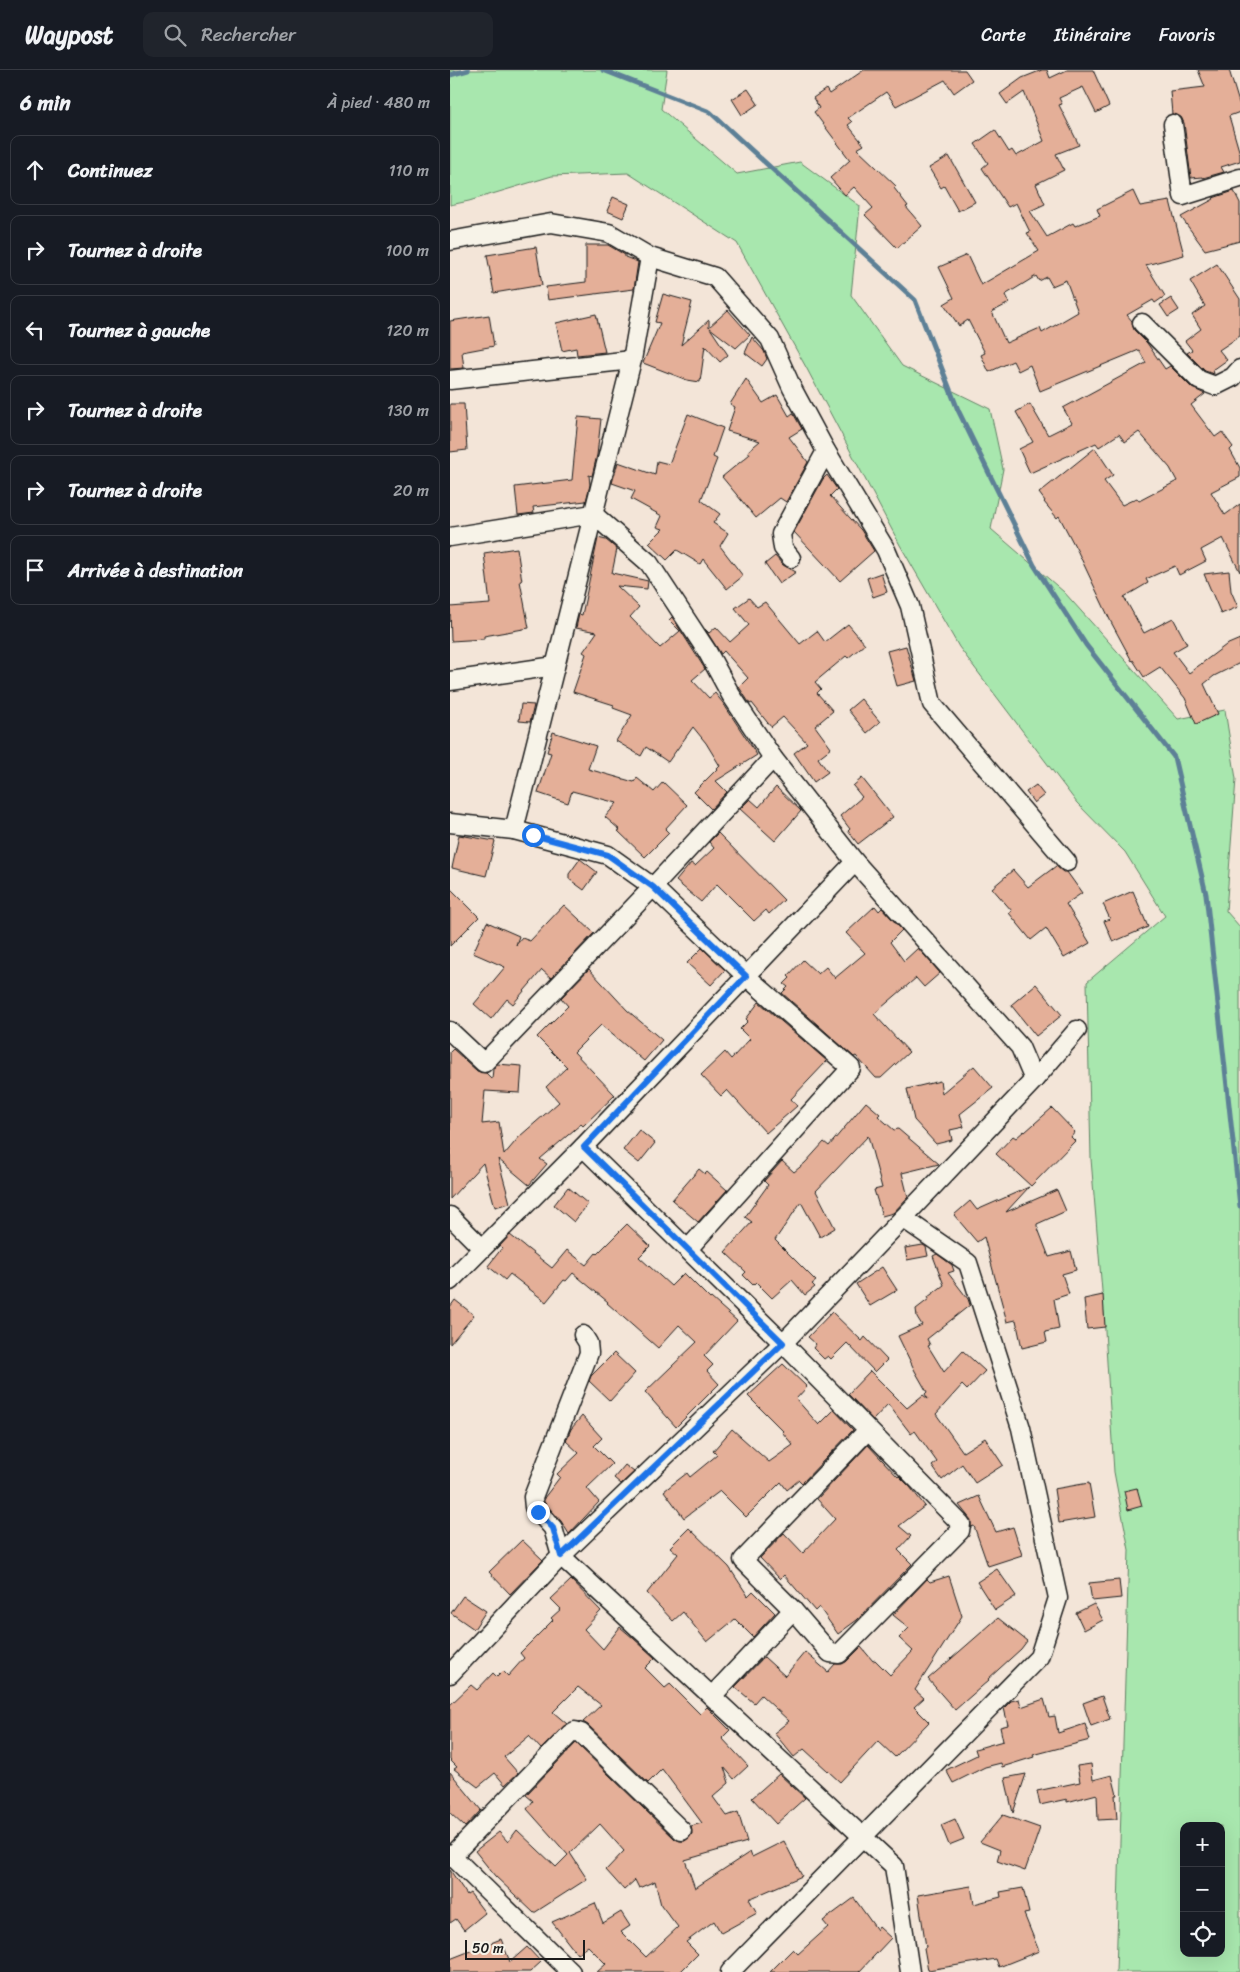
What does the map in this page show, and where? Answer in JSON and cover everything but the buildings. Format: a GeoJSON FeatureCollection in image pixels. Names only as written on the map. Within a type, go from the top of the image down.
{"type":"FeatureCollection","features":[{"type":"Feature","properties":{"kind":"street"},"geometry":{"type":"LineString","coordinates":[[1173,124],[1183,196],[1240,178]]}},
{"type":"Feature","properties":{"kind":"street"},"geometry":{"type":"LineString","coordinates":[[450,241],[551,223],[610,233],[650,257],[715,277],[770,339],[792,388],[826,451],[886,550],[910,606],[932,704],[1067,862]]}},
{"type":"Feature","properties":{"kind":"street"},"geometry":{"type":"LineString","coordinates":[[514,830],[632,360],[650,257]]}},
{"type":"Feature","properties":{"kind":"street"},"geometry":{"type":"LineString","coordinates":[[1142,323],[1198,380],[1215,386],[1233,376],[1240,369]]}},
{"type":"Feature","properties":{"kind":"street"},"geometry":{"type":"LineString","coordinates":[[450,380],[632,360]]}},
{"type":"Feature","properties":{"kind":"street"},"geometry":{"type":"LineString","coordinates":[[791,558],[783,548],[781,534],[826,451]]}},
{"type":"Feature","properties":{"kind":"street"},"geometry":{"type":"LineString","coordinates":[[450,537],[593,514]]}},
{"type":"Feature","properties":{"kind":"street"},"geometry":{"type":"LineString","coordinates":[[593,514],[649,563],[707,651],[731,695],[773,758],[855,862],[1020,1047],[1034,1080]]}},
{"type":"Feature","properties":{"kind":"street"},"geometry":{"type":"LineString","coordinates":[[450,681],[555,666]]}},
{"type":"Feature","properties":{"kind":"street"},"geometry":{"type":"LineString","coordinates":[[450,1031],[484,1063],[653,887],[773,758]]}},
{"type":"Feature","properties":{"kind":"street"},"geometry":{"type":"LineString","coordinates":[[450,823],[514,830],[608,855],[653,887],[746,976],[852,1068],[688,1249]]}},
{"type":"Feature","properties":{"kind":"street"},"geometry":{"type":"LineString","coordinates":[[450,1281],[584,1147],[855,862]]}},
{"type":"Feature","properties":{"kind":"street"},"geometry":{"type":"LineString","coordinates":[[450,1674],[561,1556],[783,1343],[1034,1080],[1077,1030]]}},
{"type":"Feature","properties":{"kind":"street"},"geometry":{"type":"LineString","coordinates":[[584,1147],[783,1343],[961,1524],[960,1531],[839,1654],[830,1653],[793,1610],[744,1562],[744,1557],[868,1430]]}},
{"type":"Feature","properties":{"kind":"street"},"geometry":{"type":"LineString","coordinates":[[450,1216],[482,1248]]}},
{"type":"Feature","properties":{"kind":"street"},"geometry":{"type":"LineString","coordinates":[[730,1972],[1039,1657],[1058,1598],[1021,1428],[968,1263],[904,1218]]}},
{"type":"Feature","properties":{"kind":"street"},"geometry":{"type":"LineString","coordinates":[[584,1335],[588,1343],[589,1353],[533,1498],[534,1507],[553,1528],[561,1556],[894,1866],[910,1972]]}},
{"type":"Feature","properties":{"kind":"street"},"geometry":{"type":"LineString","coordinates":[[712,1696],[793,1610]]}},
{"type":"Feature","properties":{"kind":"street"},"geometry":{"type":"LineString","coordinates":[[571,1972],[451,1856],[575,1731],[581,1733],[682,1831]]}},
{"type":"Feature","properties":{"kind":"green space"},"geometry":{"type":"Polygon","coordinates":[[[450,70],[667,70],[661,109],[737,174],[800,162],[860,206],[851,295],[902,366],[990,409],[1003,469],[991,529],[1064,592],[1178,719],[1225,710],[1236,779],[1226,911],[1240,927],[1240,1972],[1116,1972],[1129,1550],[1114,1472],[1104,1315],[1091,1159],[1087,982],[1165,916],[1125,852],[1077,803],[959,647],[900,545],[807,369],[737,243],[628,173],[552,176],[450,205],[450,70]]]}},
{"type":"Feature","properties":{"kind":"waterway"},"geometry":{"type":"LineString","coordinates":[[450,75],[468,70]]}},
{"type":"Feature","properties":{"kind":"waterway"},"geometry":{"type":"LineString","coordinates":[[603,70],[710,112],[915,300],[958,410],[1034,565],[1086,645],[1174,757],[1206,894],[1240,1206]]}},
{"type":"Feature","properties":{"kind":"route"},"geometry":{"type":"LineString","coordinates":[[533,835],[608,855],[653,887],[746,976],[584,1147],[783,1343],[561,1556],[553,1528],[538,1512]]}}]}
